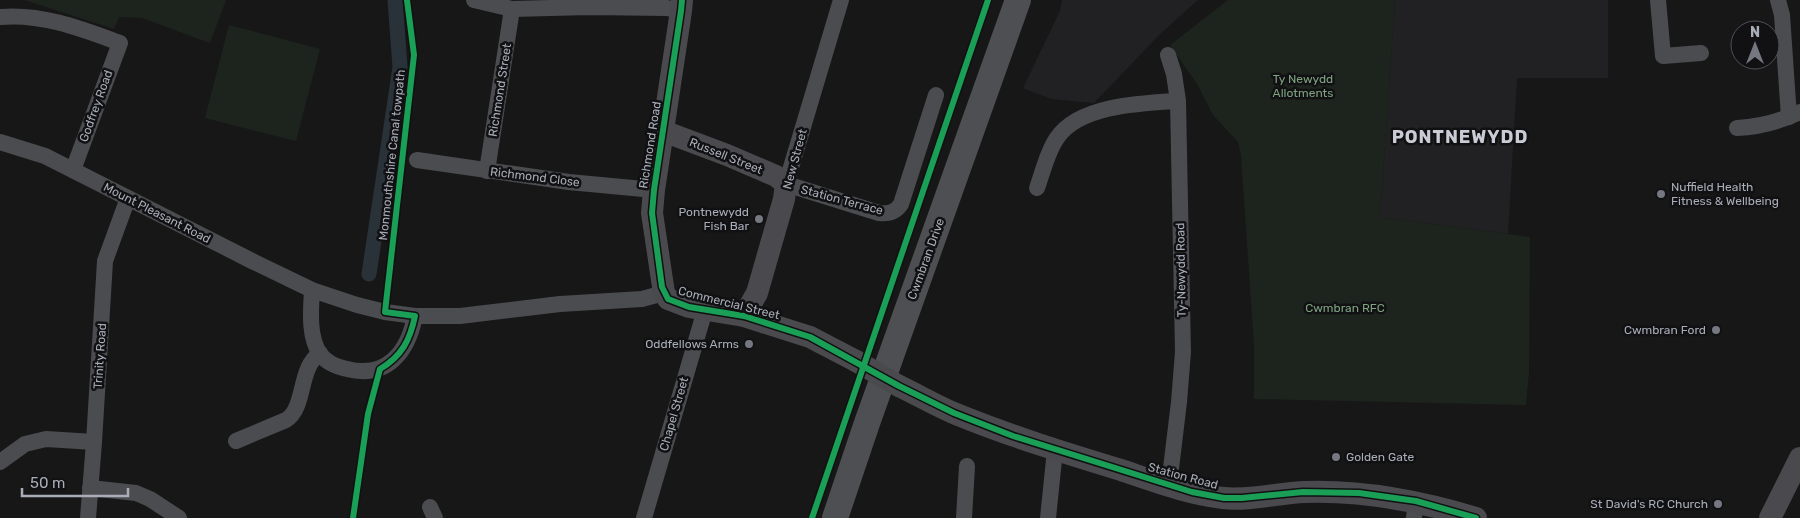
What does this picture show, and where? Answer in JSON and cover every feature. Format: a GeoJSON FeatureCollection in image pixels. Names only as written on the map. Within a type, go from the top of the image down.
{"type":"FeatureCollection","features":[{"type":"Feature","properties":{"kind":"main road","name":"Cwmbran Drive"},"geometry":{"type":"LineString","coordinates":[[835,518],[1018,0]]}},
{"type":"Feature","properties":{"kind":"street"},"geometry":{"type":"LineString","coordinates":[[474,0],[512,10],[667,8],[682,5]]}},
{"type":"Feature","properties":{"kind":"street","name":"New Street"},"geometry":{"type":"LineString","coordinates":[[744,316],[757,293],[784,199],[786,184],[841,0]]}},
{"type":"Feature","properties":{"kind":"street"},"geometry":{"type":"LineString","coordinates":[[1658,0],[1662,56],[1701,53]]}},
{"type":"Feature","properties":{"kind":"street"},"geometry":{"type":"LineString","coordinates":[[1737,128],[1770,124],[1794,114],[1782,15],[1778,0]]}},
{"type":"Feature","properties":{"kind":"street","name":"Richmond Road"},"geometry":{"type":"LineString","coordinates":[[664,293],[652,213],[682,5]]}},
{"type":"Feature","properties":{"kind":"street","name":"Richmond Street"},"geometry":{"type":"LineString","coordinates":[[487,171],[512,10]]}},
{"type":"Feature","properties":{"kind":"street","name":"Godfrey Road"},"geometry":{"type":"LineString","coordinates":[[0,17],[15,16],[64,23],[120,43],[73,170]]}},
{"type":"Feature","properties":{"kind":"street","name":"Ty-Newydd Road"},"geometry":{"type":"LineString","coordinates":[[1168,55],[1174,74],[1178,101],[1183,352],[1179,402],[1168,485]]}},
{"type":"Feature","properties":{"kind":"street","name":"Station Terrace"},"geometry":{"type":"LineString","coordinates":[[786,184],[879,213],[892,212],[898,209],[936,95]]}},
{"type":"Feature","properties":{"kind":"street"},"geometry":{"type":"LineString","coordinates":[[1037,188],[1055,140],[1071,123],[1101,111],[1119,107],[1178,101]]}},
{"type":"Feature","properties":{"kind":"street","name":"Russell Street"},"geometry":{"type":"LineString","coordinates":[[663,132],[727,155],[776,176],[786,184]]}},
{"type":"Feature","properties":{"kind":"street","name":"Mount Pleasant Road"},"geometry":{"type":"LineString","coordinates":[[0,142],[46,156],[312,290]]}},
{"type":"Feature","properties":{"kind":"street","name":"Richmond Close"},"geometry":{"type":"LineString","coordinates":[[417,160],[568,182],[654,190]]}},
{"type":"Feature","properties":{"kind":"street","name":"Trinity Road"},"geometry":{"type":"LineString","coordinates":[[88,518],[105,260],[128,198]]}},
{"type":"Feature","properties":{"kind":"street"},"geometry":{"type":"LineString","coordinates":[[312,290],[312,323],[320,353],[331,363],[347,369],[363,372],[380,369],[396,358],[412,333],[415,316]]}},
{"type":"Feature","properties":{"kind":"street","name":"Commercial Street"},"geometry":{"type":"LineString","coordinates":[[312,290],[357,305],[396,314],[415,316],[460,316],[560,304],[626,301],[664,293],[674,302],[705,310],[744,316],[810,336],[899,386]]}},
{"type":"Feature","properties":{"kind":"street","name":"Chapel Street"},"geometry":{"type":"LineString","coordinates":[[645,518],[705,310]]}},
{"type":"Feature","properties":{"kind":"street"},"geometry":{"type":"LineString","coordinates":[[236,441],[286,420],[293,415],[309,366],[314,357],[320,353]]}},
{"type":"Feature","properties":{"kind":"street","name":"Station Road"},"geometry":{"type":"LineString","coordinates":[[899,386],[954,413],[1013,436],[1168,485],[1224,498],[1303,492],[1368,494],[1415,510],[1476,518]]}},
{"type":"Feature","properties":{"kind":"street"},"geometry":{"type":"LineString","coordinates":[[0,462],[25,444],[46,439],[94,442]]}},
{"type":"Feature","properties":{"kind":"street"},"geometry":{"type":"LineString","coordinates":[[1048,518],[1055,450]]}},
{"type":"Feature","properties":{"kind":"street"},"geometry":{"type":"LineString","coordinates":[[1770,518],[1800,458]]}},
{"type":"Feature","properties":{"kind":"street"},"geometry":{"type":"LineString","coordinates":[[964,518],[967,466]]}},
{"type":"Feature","properties":{"kind":"street"},"geometry":{"type":"LineString","coordinates":[[90,488],[136,494],[150,499],[179,518]]}},
{"type":"Feature","properties":{"kind":"shaded area"},"geometry":{"type":"Polygon","coordinates":[[[1062,0],[1198,0],[1161,33],[1094,103],[1051,99],[1023,88],[1060,11],[1062,0]]]}},
{"type":"Feature","properties":{"kind":"shaded area"},"geometry":{"type":"Polygon","coordinates":[[[1395,0],[1608,0],[1608,78],[1517,78],[1508,234],[1380,217],[1395,0]]]}},
{"type":"Feature","properties":{"kind":"green space"},"geometry":{"type":"Polygon","coordinates":[[[24,0],[226,0],[210,43],[142,18],[119,17],[114,29],[24,0]]]}},
{"type":"Feature","properties":{"kind":"green space"},"geometry":{"type":"Polygon","coordinates":[[[1228,0],[1395,0],[1380,217],[1530,237],[1529,372],[1526,405],[1254,399],[1254,345],[1241,155],[1238,142],[1213,115],[1197,84],[1170,45],[1228,0]]]}},
{"type":"Feature","properties":{"kind":"green space"},"geometry":{"type":"Polygon","coordinates":[[[229,25],[320,49],[296,141],[205,118],[229,25]]]}},
{"type":"Feature","properties":{"kind":"waterway"},"geometry":{"type":"LineString","coordinates":[[369,274],[400,67],[395,0]]}},
{"type":"Feature","properties":{"kind":"cycle path","name":"Monmouthshire Canal towpath"},"geometry":{"type":"LineString","coordinates":[[353,518],[368,414],[380,369],[394,359],[404,347],[411,333],[415,316],[385,312],[414,55],[407,0]]}},
{"type":"Feature","properties":{"kind":"cycle path"},"geometry":{"type":"LineString","coordinates":[[682,0],[652,213],[662,287],[668,299],[689,307],[744,316],[810,337],[899,386],[954,413],[1013,436],[1192,492],[1224,498],[1303,492],[1359,493],[1416,501],[1476,518]]}},
{"type":"Feature","properties":{"kind":"cycle path"},"geometry":{"type":"LineString","coordinates":[[812,518],[988,0]]}},
{"type":"Feature","properties":{"kind":"place","name":"Nuffield Health Fitness & Wellbeing"},"geometry":{"type":"Point","coordinates":[1661,194]}},
{"type":"Feature","properties":{"kind":"place","name":"Pontnewydd Fish Bar"},"geometry":{"type":"Point","coordinates":[759,219]}},
{"type":"Feature","properties":{"kind":"place","name":"Cwmbran Ford"},"geometry":{"type":"Point","coordinates":[1716,330]}},
{"type":"Feature","properties":{"kind":"place","name":"Oddfellows Arms"},"geometry":{"type":"Point","coordinates":[749,344]}},
{"type":"Feature","properties":{"kind":"place","name":"Golden Gate"},"geometry":{"type":"Point","coordinates":[1336,457]}},
{"type":"Feature","properties":{"kind":"place","name":"St David's RC Church"},"geometry":{"type":"Point","coordinates":[1718,504]}},
{"type":"Feature","properties":{"kind":"district","name":"PONTNEWYDD"},"geometry":{"type":"Point","coordinates":[1460,137]}},
{"type":"Feature","properties":{"kind":"park label","name":"Ty Newydd Allotments"},"geometry":{"type":"Point","coordinates":[1303,86]}},
{"type":"Feature","properties":{"kind":"park label","name":"Cwmbran RFC"},"geometry":{"type":"Point","coordinates":[1345,308]}}]}
